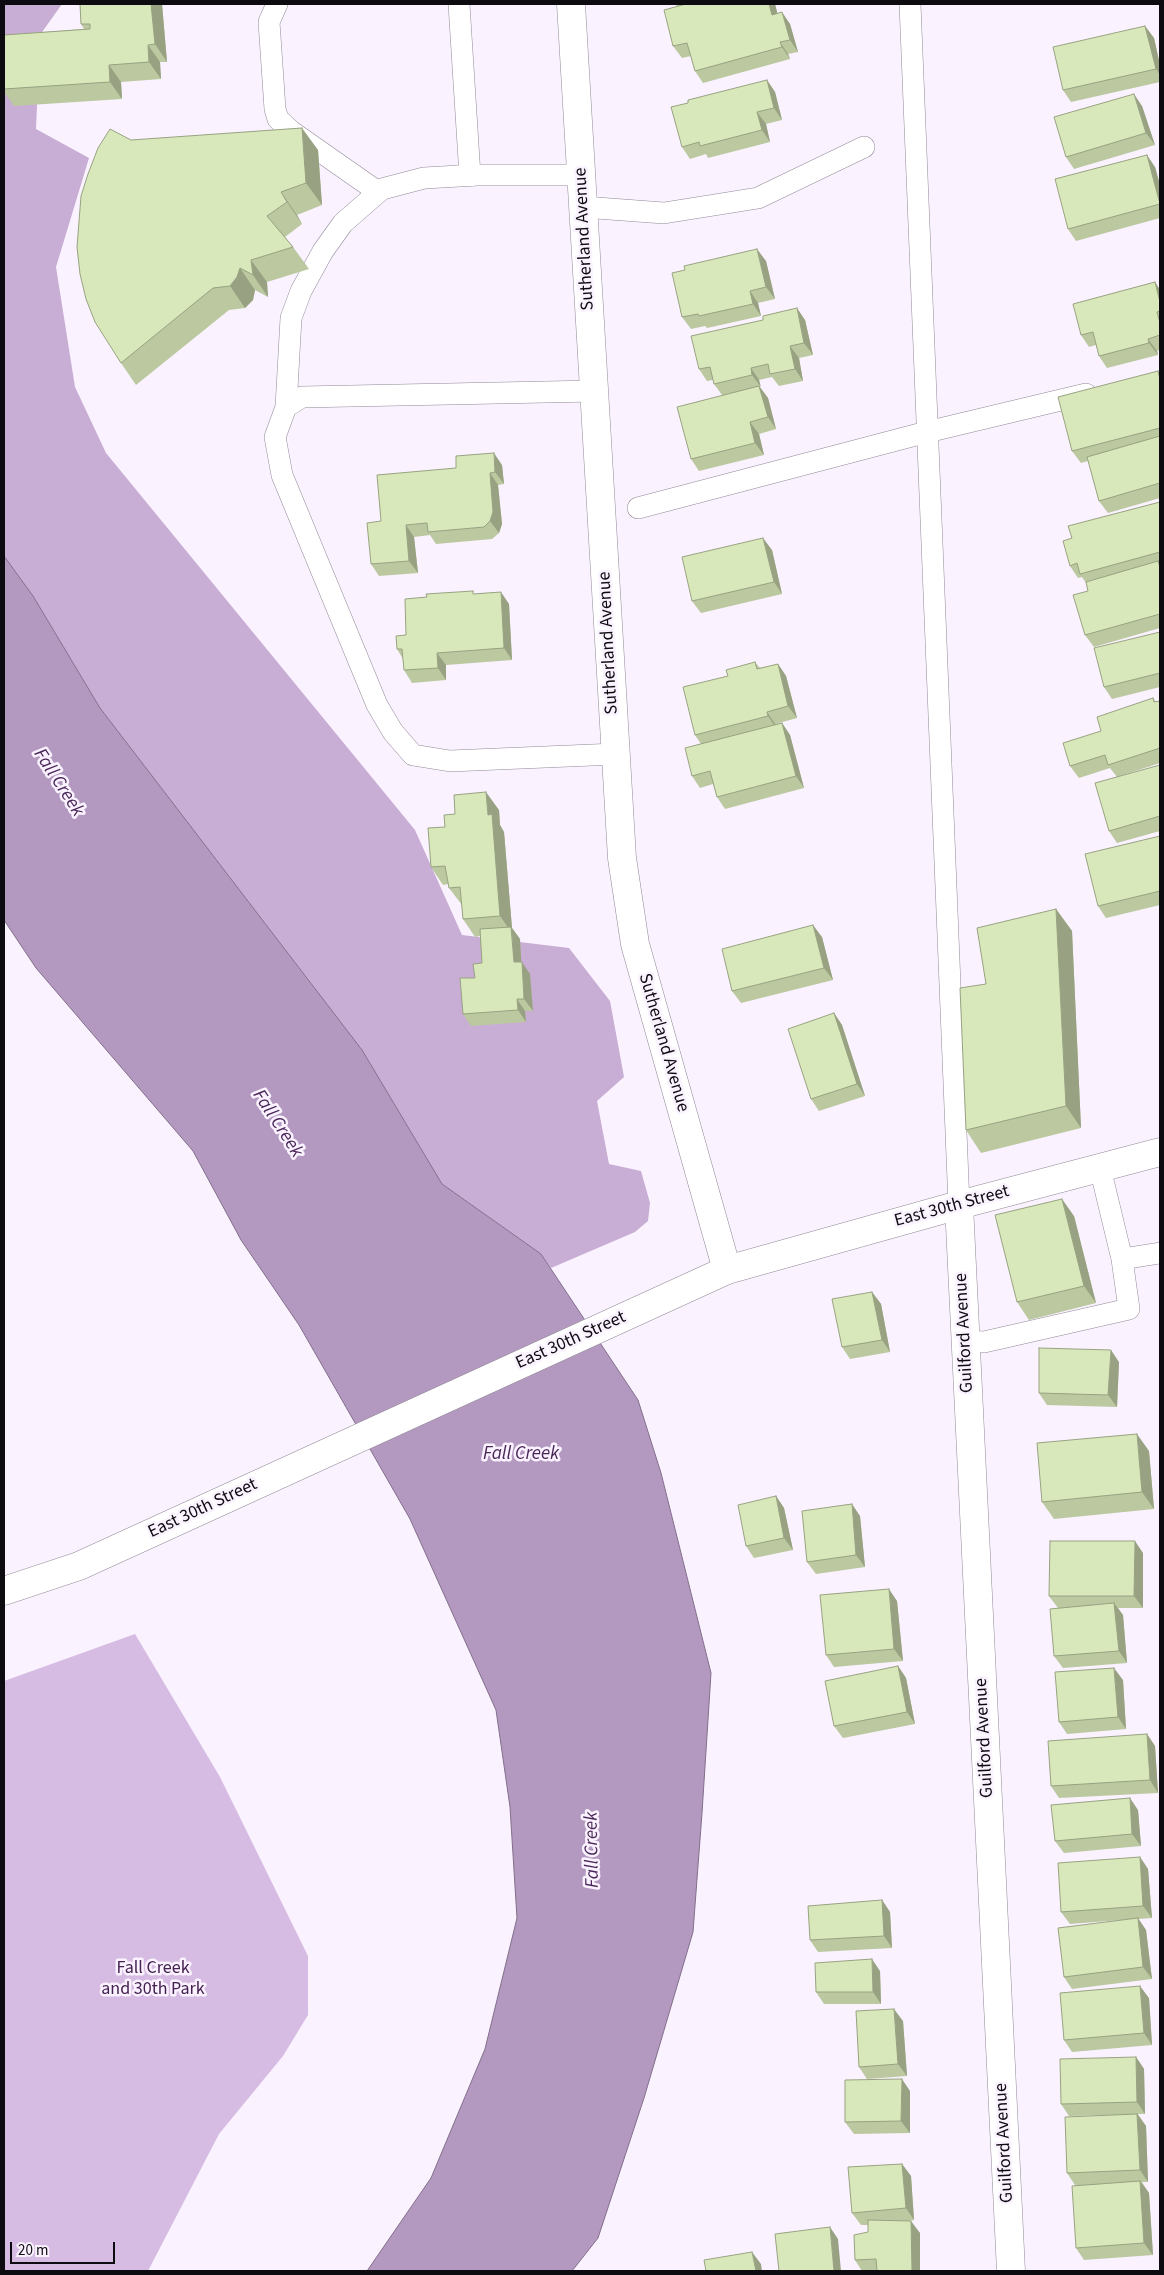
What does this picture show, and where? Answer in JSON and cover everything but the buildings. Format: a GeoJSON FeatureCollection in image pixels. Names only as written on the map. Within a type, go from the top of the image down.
{"type":"FeatureCollection","features":[{"type":"Feature","properties":{"kind":"street","name":"Sutherland Avenue"},"geometry":{"type":"LineString","coordinates":[[571,4],[622,858],[635,944],[727,1270]]}},
{"type":"Feature","properties":{"kind":"street","name":"East 30th Street"},"geometry":{"type":"LineString","coordinates":[[4,1592],[79,1566],[727,1270],[959,1205],[1160,1152]]}},
{"type":"Feature","properties":{"kind":"street","name":"Guilford Avenue"},"geometry":{"type":"LineString","coordinates":[[959,1205],[1011,2271]]}},
{"type":"Feature","properties":{"kind":"lane"},"geometry":{"type":"LineString","coordinates":[[277,4],[269,22],[275,109],[278,119],[291,131],[378,192]]}},
{"type":"Feature","properties":{"kind":"lane"},"geometry":{"type":"LineString","coordinates":[[459,4],[470,176]]}},
{"type":"Feature","properties":{"kind":"lane"},"geometry":{"type":"LineString","coordinates":[[910,4],[959,1205]]}},
{"type":"Feature","properties":{"kind":"lane"},"geometry":{"type":"LineString","coordinates":[[583,207],[664,213],[758,198],[864,147]]}},
{"type":"Feature","properties":{"kind":"lane"},"geometry":{"type":"LineString","coordinates":[[581,175],[424,178],[382,189],[378,192],[342,223],[322,251],[301,291],[290,318],[286,408],[275,437],[282,475],[377,705],[393,732],[413,755],[450,762],[616,754]]}},
{"type":"Feature","properties":{"kind":"lane"},"geometry":{"type":"LineString","coordinates":[[638,508],[927,432],[1102,390]]}},
{"type":"Feature","properties":{"kind":"lane"},"geometry":{"type":"LineString","coordinates":[[286,408],[302,397],[594,391]]}},
{"type":"Feature","properties":{"kind":"lane"},"geometry":{"type":"LineString","coordinates":[[965,1341],[984,1342],[1128,1309],[1122,1259],[1100,1168]]}},
{"type":"Feature","properties":{"kind":"lane"},"geometry":{"type":"LineString","coordinates":[[1122,1259],[1160,1253]]}},
{"type":"Feature","properties":{"kind":"green space","name":"Fall Creek and 30th Park"},"geometry":{"type":"Polygon","coordinates":[[[135,1634],[220,1777],[308,1956],[308,2015],[283,2056],[219,2134],[148,2271],[4,2271],[4,1681],[135,1634]]]}},
{"type":"Feature","properties":{"kind":"shaded area"},"geometry":{"type":"Polygon","coordinates":[[[4,4],[62,4],[40,35],[36,129],[89,158],[56,267],[75,387],[106,453],[415,830],[462,935],[569,948],[610,1001],[624,1077],[597,1101],[609,1164],[641,1171],[650,1203],[648,1221],[635,1232],[551,1268],[541,1254],[442,1184],[362,1050],[100,708],[33,596],[4,556],[4,4]]]}},
{"type":"Feature","properties":{"kind":"water","name":"Fall Creek"},"geometry":{"type":"Polygon","coordinates":[[[4,556],[33,596],[100,708],[362,1050],[442,1184],[541,1254],[638,1400],[661,1473],[711,1673],[693,1932],[644,2098],[598,2238],[572,2271],[367,2271],[431,2178],[485,2049],[517,1918],[510,1807],[496,1710],[410,1519],[299,1325],[241,1240],[193,1151],[36,968],[4,920],[4,556]]]}}]}
